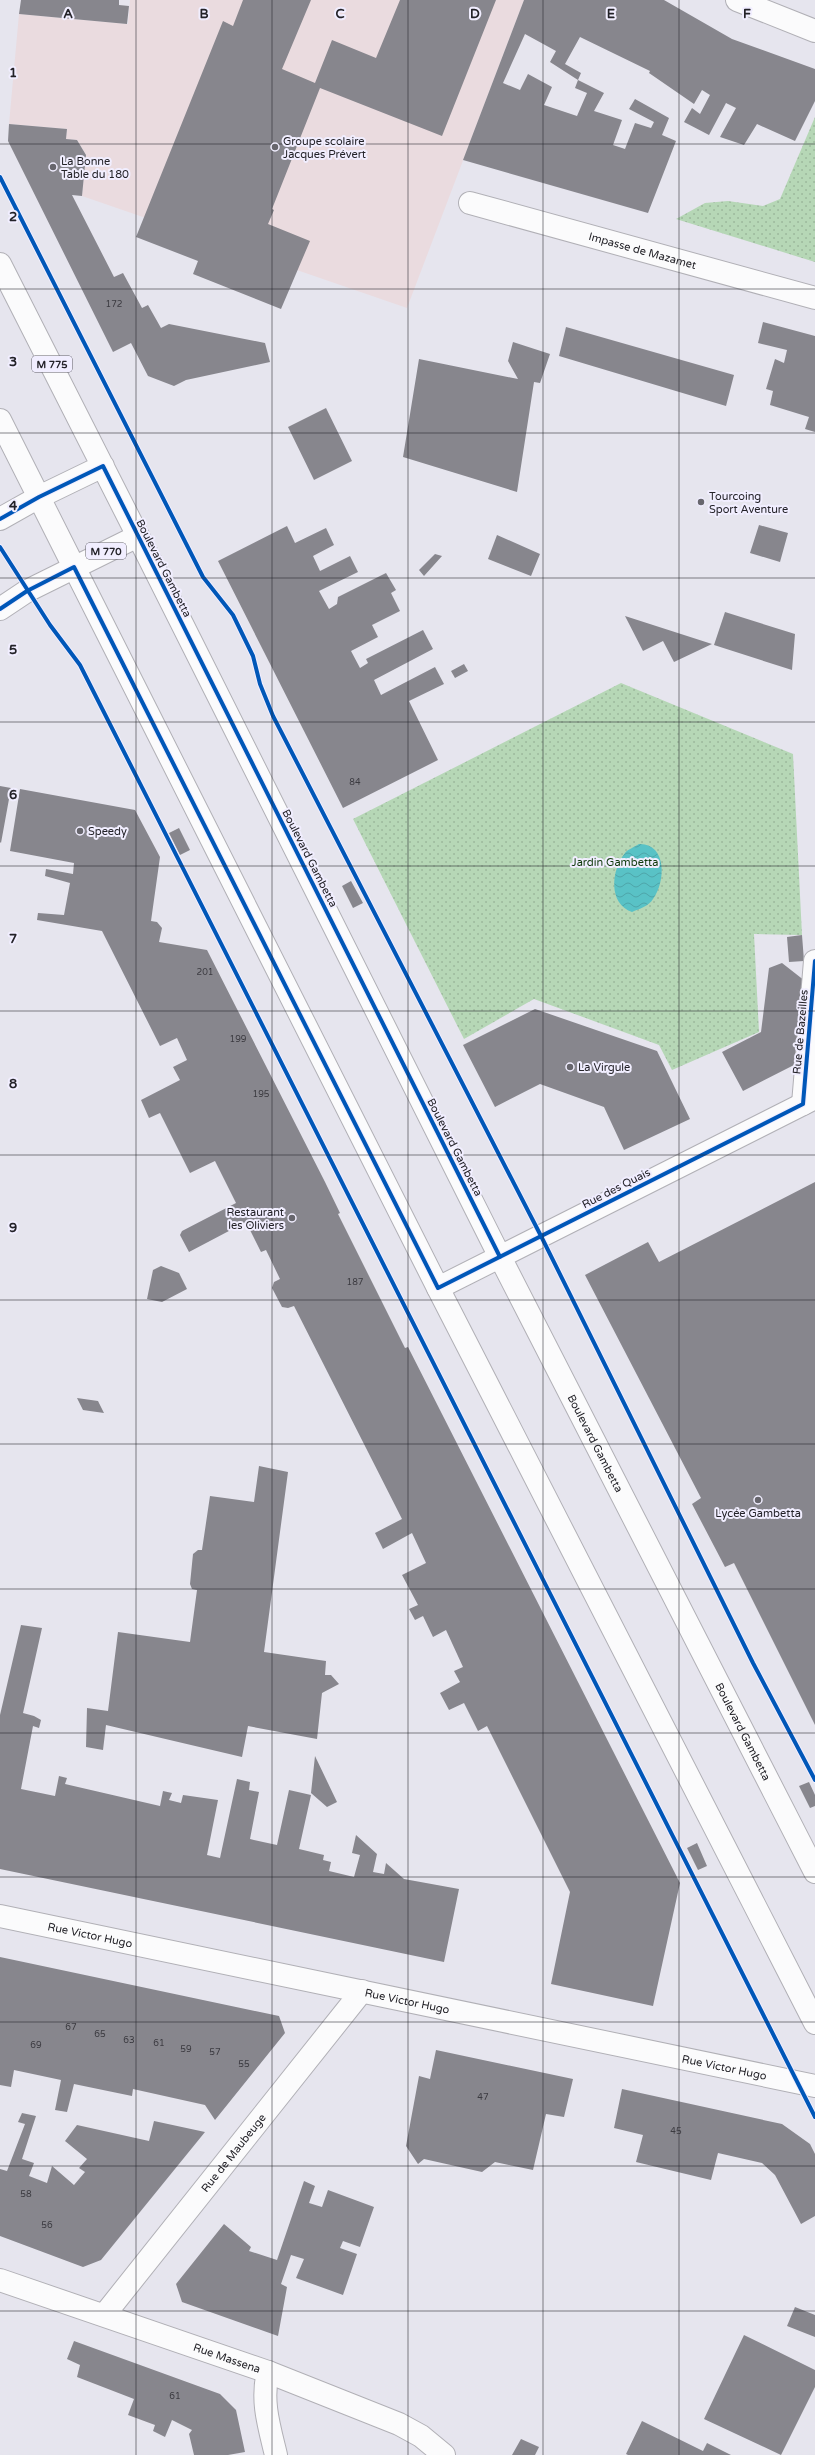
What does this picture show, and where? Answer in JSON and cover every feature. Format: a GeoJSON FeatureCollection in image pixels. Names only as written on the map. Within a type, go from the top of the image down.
{"type":"FeatureCollection","features":[{"type":"Feature","properties":{"kind":"main road"},"geometry":{"type":"LineString","coordinates":[[737,0],[815,31]]}},
{"type":"Feature","properties":{"kind":"main road","name":"Impasse de Mazamet"},"geometry":{"type":"LineString","coordinates":[[470,203],[815,298]]}},
{"type":"Feature","properties":{"kind":"main road","name":"Boulevard Gambetta"},"geometry":{"type":"LineString","coordinates":[[0,264],[500,1257],[815,1872]]}},
{"type":"Feature","properties":{"kind":"main road"},"geometry":{"type":"LineString","coordinates":[[0,420],[438,1288],[815,2023]]}},
{"type":"Feature","properties":{"kind":"main road"},"geometry":{"type":"LineString","coordinates":[[0,519],[39,497],[103,466]]}},
{"type":"Feature","properties":{"kind":"main road","name":"M 770"},"geometry":{"type":"LineString","coordinates":[[0,608],[27,591],[138,536]]}},
{"type":"Feature","properties":{"kind":"main road","name":"Rue de Bazeilles"},"geometry":{"type":"LineString","coordinates":[[809,1101],[815,961]]}},
{"type":"Feature","properties":{"kind":"main road","name":"Rue des Quais"},"geometry":{"type":"LineString","coordinates":[[438,1288],[809,1101]]}},
{"type":"Feature","properties":{"kind":"main road","name":"Rue Victor Hugo"},"geometry":{"type":"LineString","coordinates":[[0,1916],[815,2086]]}},
{"type":"Feature","properties":{"kind":"main road","name":"Rue de Maubeuge"},"geometry":{"type":"LineString","coordinates":[[105,2314],[362,1991]]}},
{"type":"Feature","properties":{"kind":"main road","name":"Rue Massena"},"geometry":{"type":"LineString","coordinates":[[0,2280],[105,2314],[268,2372],[399,2424],[422,2436],[444,2455]]}},
{"type":"Feature","properties":{"kind":"main road"},"geometry":{"type":"LineString","coordinates":[[268,2372],[265,2387],[264,2407],[276,2455]]}},
{"type":"Feature","properties":{"kind":"shaded area","name":"Groupe scolaire Jacques Prévert"},"geometry":{"type":"Polygon","coordinates":[[[130,0],[524,0],[407,308],[82,196],[86,155],[77,140],[66,139],[67,129],[9,124],[19,14],[128,24],[130,0]]]}},
{"type":"Feature","properties":{"kind":"green space"},"geometry":{"type":"Polygon","coordinates":[[[815,117],[815,262],[676,219],[705,203],[728,201],[763,206],[780,199],[815,117]]]}},
{"type":"Feature","properties":{"kind":"green space","name":"Jardin Gambetta"},"geometry":{"type":"Polygon","coordinates":[[[621,683],[793,754],[802,935],[754,934],[759,1032],[672,1070],[659,1045],[534,999],[464,1039],[353,819],[621,683]]]}},
{"type":"Feature","properties":{"kind":"water"},"geometry":{"type":"Polygon","coordinates":[[[639,844],[648,845],[655,850],[659,856],[662,874],[657,892],[649,904],[632,912],[624,908],[619,902],[614,886],[620,860],[628,850],[639,844]]]}},
{"type":"Feature","properties":{"kind":"building"},"geometry":{"type":"Polygon","coordinates":[[[21,0],[119,0],[119,5],[129,6],[127,24],[19,14],[21,0]]]}},
{"type":"Feature","properties":{"kind":"building"},"geometry":{"type":"Polygon","coordinates":[[[243,0],[311,0],[282,69],[315,83],[332,40],[376,58],[400,0],[496,0],[442,136],[320,88],[272,209],[274,210],[268,224],[310,241],[281,309],[193,274],[198,261],[136,237],[223,21],[233,26],[243,0]]]}},
{"type":"Feature","properties":{"kind":"building"},"geometry":{"type":"Polygon","coordinates":[[[524,0],[664,0],[732,39],[815,69],[815,101],[795,141],[757,124],[744,145],[720,137],[736,108],[726,103],[709,135],[684,122],[692,108],[700,114],[710,95],[702,90],[694,104],[649,73],[650,71],[580,37],[565,64],[581,73],[578,80],[604,93],[594,111],[622,120],[613,145],[625,149],[635,123],[651,128],[654,122],[629,109],[635,99],[669,118],[662,135],[676,141],[648,213],[463,160],[524,0]],[[525,34],[503,83],[520,90],[528,74],[552,87],[544,105],[577,116],[587,93],[575,88],[578,80],[550,62],[556,51],[525,34]]]}},
{"type":"Feature","properties":{"kind":"building"},"geometry":{"type":"Polygon","coordinates":[[[9,124],[67,129],[66,139],[77,140],[86,155],[82,196],[72,195],[114,277],[123,273],[142,308],[148,305],[161,328],[169,324],[265,343],[270,362],[186,380],[174,386],[148,376],[131,343],[113,352],[8,141],[9,124]]]}},
{"type":"Feature","properties":{"kind":"building"},"geometry":{"type":"Polygon","coordinates":[[[763,322],[815,336],[815,432],[805,429],[809,417],[770,405],[773,391],[766,389],[775,359],[784,363],[787,350],[758,343],[763,322]]]}},
{"type":"Feature","properties":{"kind":"building"},"geometry":{"type":"Polygon","coordinates":[[[566,327],[734,375],[726,406],[559,356],[566,327]]]}},
{"type":"Feature","properties":{"kind":"building"},"geometry":{"type":"Polygon","coordinates":[[[513,342],[550,354],[540,383],[534,382],[517,492],[403,457],[419,359],[518,379],[508,361],[513,342]]]}},
{"type":"Feature","properties":{"kind":"building"},"geometry":{"type":"Polygon","coordinates":[[[326,408],[352,461],[314,480],[288,427],[326,408]]]}},
{"type":"Feature","properties":{"kind":"building"},"geometry":{"type":"Polygon","coordinates":[[[759,525],[788,533],[780,562],[750,553],[759,525]]]}},
{"type":"Feature","properties":{"kind":"building"},"geometry":{"type":"Polygon","coordinates":[[[287,526],[295,543],[326,528],[334,545],[313,556],[320,571],[350,556],[358,572],[319,591],[329,609],[337,604],[338,597],[386,573],[396,590],[391,593],[400,611],[372,625],[378,637],[351,651],[360,668],[368,663],[366,659],[423,630],[433,649],[374,680],[381,695],[435,667],[444,684],[409,701],[438,760],[343,808],[218,561],[287,526]]]}},
{"type":"Feature","properties":{"kind":"building"},"geometry":{"type":"Polygon","coordinates":[[[497,535],[540,554],[531,576],[488,559],[497,535]]]}},
{"type":"Feature","properties":{"kind":"building"},"geometry":{"type":"Polygon","coordinates":[[[435,554],[442,556],[424,576],[419,570],[435,554]]]}},
{"type":"Feature","properties":{"kind":"building"},"geometry":{"type":"Polygon","coordinates":[[[725,612],[795,634],[792,670],[714,645],[725,612]]]}},
{"type":"Feature","properties":{"kind":"building"},"geometry":{"type":"Polygon","coordinates":[[[625,616],[712,644],[674,662],[663,641],[643,651],[625,616]]]}},
{"type":"Feature","properties":{"kind":"building"},"geometry":{"type":"Polygon","coordinates":[[[464,664],[468,671],[455,678],[451,671],[464,664]]]}},
{"type":"Feature","properties":{"kind":"building"},"geometry":{"type":"Polygon","coordinates":[[[0,786],[11,788],[1,843],[0,842],[0,786]]]}},
{"type":"Feature","properties":{"kind":"building"},"geometry":{"type":"Polygon","coordinates":[[[20,789],[135,810],[160,857],[151,921],[157,922],[162,928],[159,942],[207,950],[325,1182],[340,1213],[338,1214],[405,1348],[408,1347],[680,1883],[653,2006],[551,1984],[570,1892],[487,1726],[478,1731],[464,1703],[449,1710],[440,1693],[460,1682],[454,1671],[463,1667],[446,1630],[433,1637],[423,1616],[415,1620],[409,1609],[418,1605],[402,1575],[426,1563],[412,1533],[383,1549],[375,1533],[402,1519],[294,1306],[288,1308],[282,1307],[272,1288],[274,1282],[280,1279],[266,1250],[261,1252],[246,1222],[189,1252],[180,1235],[182,1231],[236,1203],[215,1161],[190,1173],[160,1113],[149,1118],[141,1100],[180,1080],[173,1067],[187,1060],[177,1038],[160,1046],[102,931],[37,920],[38,913],[64,915],[70,883],[45,876],[46,869],[73,874],[74,863],[10,851],[20,789]]]}},
{"type":"Feature","properties":{"kind":"building"},"geometry":{"type":"Polygon","coordinates":[[[179,828],[190,850],[180,855],[169,833],[179,828]]]}},
{"type":"Feature","properties":{"kind":"building"},"geometry":{"type":"Polygon","coordinates":[[[351,881],[363,903],[353,908],[342,886],[351,881]]]}},
{"type":"Feature","properties":{"kind":"building"},"geometry":{"type":"Polygon","coordinates":[[[802,935],[804,961],[789,962],[787,937],[802,935]]]}},
{"type":"Feature","properties":{"kind":"building"},"geometry":{"type":"Polygon","coordinates":[[[782,963],[805,981],[794,1065],[743,1091],[722,1052],[761,1032],[769,968],[782,963]]]}},
{"type":"Feature","properties":{"kind":"building","name":"La Virgule"},"geometry":{"type":"Polygon","coordinates":[[[535,1009],[657,1051],[690,1119],[624,1150],[604,1107],[540,1084],[495,1107],[463,1045],[535,1009]]]}},
{"type":"Feature","properties":{"kind":"building","name":"Lycée Gambetta"},"geometry":{"type":"Polygon","coordinates":[[[815,1182],[815,1725],[734,1563],[725,1567],[692,1504],[701,1498],[585,1275],[648,1242],[659,1262],[815,1182]]]}},
{"type":"Feature","properties":{"kind":"building"},"geometry":{"type":"Polygon","coordinates":[[[161,1266],[179,1273],[187,1289],[162,1302],[147,1299],[153,1270],[161,1266]]]}},
{"type":"Feature","properties":{"kind":"building"},"geometry":{"type":"Polygon","coordinates":[[[77,1398],[98,1401],[104,1413],[83,1410],[77,1398]]]}},
{"type":"Feature","properties":{"kind":"building"},"geometry":{"type":"Polygon","coordinates":[[[259,1466],[288,1472],[264,1652],[326,1661],[325,1675],[331,1675],[339,1684],[322,1693],[317,1739],[248,1726],[242,1757],[106,1725],[103,1750],[86,1747],[87,1708],[108,1711],[118,1632],[190,1642],[197,1590],[192,1589],[190,1584],[193,1554],[198,1550],[202,1550],[210,1496],[254,1502],[259,1466]]]}},
{"type":"Feature","properties":{"kind":"building"},"geometry":{"type":"Polygon","coordinates":[[[21,1625],[42,1628],[23,1713],[41,1720],[39,1728],[33,1726],[21,1789],[55,1796],[59,1776],[67,1778],[65,1784],[160,1806],[163,1791],[172,1793],[169,1800],[181,1803],[183,1795],[218,1800],[207,1855],[220,1858],[237,1779],[250,1782],[249,1790],[259,1792],[250,1839],[263,1842],[277,1845],[289,1790],[311,1795],[299,1849],[324,1855],[323,1860],[331,1862],[329,1871],[354,1877],[360,1855],[352,1853],[356,1835],[377,1854],[373,1872],[384,1874],[386,1863],[404,1879],[459,1889],[444,1962],[0,1869],[0,1715],[21,1625]]]}},
{"type":"Feature","properties":{"kind":"building"},"geometry":{"type":"Polygon","coordinates":[[[315,1756],[337,1802],[327,1807],[311,1793],[315,1756]]]}},
{"type":"Feature","properties":{"kind":"building"},"geometry":{"type":"Polygon","coordinates":[[[809,1782],[815,1795],[815,1806],[810,1808],[799,1786],[809,1782]]]}},
{"type":"Feature","properties":{"kind":"building"},"geometry":{"type":"Polygon","coordinates":[[[697,1843],[707,1866],[698,1870],[687,1848],[697,1843]]]}},
{"type":"Feature","properties":{"kind":"building"},"geometry":{"type":"Polygon","coordinates":[[[0,1957],[279,2016],[285,2033],[215,2120],[205,2105],[133,2089],[132,2096],[74,2084],[67,2112],[55,2110],[61,2080],[14,2070],[11,2087],[0,2085],[0,1957]]]}},
{"type":"Feature","properties":{"kind":"building"},"geometry":{"type":"Polygon","coordinates":[[[436,2050],[573,2079],[564,2117],[546,2114],[533,2170],[495,2162],[482,2172],[424,2159],[418,2164],[406,2146],[419,2076],[430,2079],[436,2050]]]}},
{"type":"Feature","properties":{"kind":"building"},"geometry":{"type":"Polygon","coordinates":[[[622,2089],[782,2124],[810,2144],[815,2154],[815,2216],[801,2224],[775,2175],[762,2163],[718,2153],[711,2180],[636,2162],[643,2135],[614,2128],[622,2089]]]}},
{"type":"Feature","properties":{"kind":"building"},"geometry":{"type":"Polygon","coordinates":[[[22,2113],[36,2116],[22,2159],[34,2163],[29,2176],[47,2183],[52,2166],[74,2185],[85,2172],[79,2168],[87,2159],[65,2141],[77,2125],[149,2141],[154,2121],[205,2132],[101,2260],[83,2267],[0,2236],[0,2169],[7,2171],[25,2124],[18,2122],[22,2113]]]}},
{"type":"Feature","properties":{"kind":"building"},"geometry":{"type":"Polygon","coordinates":[[[304,2181],[315,2186],[309,2203],[322,2207],[328,2190],[374,2207],[360,2247],[343,2241],[340,2248],[357,2254],[343,2295],[296,2278],[304,2259],[291,2255],[281,2284],[287,2287],[278,2336],[182,2302],[176,2284],[224,2224],[251,2247],[249,2251],[277,2260],[304,2181]]]}},
{"type":"Feature","properties":{"kind":"building"},"geometry":{"type":"Polygon","coordinates":[[[795,2307],[815,2315],[815,2337],[787,2326],[795,2307]]]}},
{"type":"Feature","properties":{"kind":"building"},"geometry":{"type":"Polygon","coordinates":[[[744,2335],[815,2370],[815,2387],[781,2455],[704,2419],[744,2335]]]}},
{"type":"Feature","properties":{"kind":"building"},"geometry":{"type":"Polygon","coordinates":[[[74,2341],[220,2394],[236,2410],[245,2452],[228,2455],[194,2455],[189,2434],[192,2430],[172,2420],[165,2437],[153,2431],[155,2425],[128,2415],[134,2399],[77,2377],[80,2365],[67,2359],[74,2341]]]}},
{"type":"Feature","properties":{"kind":"building"},"geometry":{"type":"Polygon","coordinates":[[[642,2421],[703,2451],[707,2443],[731,2455],[628,2455],[626,2454],[642,2421]]]}},
{"type":"Feature","properties":{"kind":"building"},"geometry":{"type":"Polygon","coordinates":[[[521,2439],[539,2447],[535,2455],[512,2455],[521,2439]]]}},
{"type":"Feature","properties":{"kind":"cycle path"},"geometry":{"type":"LineString","coordinates":[[0,177],[203,577],[233,615],[253,656],[260,684],[273,716],[541,1236],[753,1663],[815,1780]]}},
{"type":"Feature","properties":{"kind":"cycle path"},"geometry":{"type":"LineString","coordinates":[[0,519],[39,497],[103,466],[500,1257]]}},
{"type":"Feature","properties":{"kind":"cycle path"},"geometry":{"type":"LineString","coordinates":[[0,547],[50,625],[80,665],[815,2117]]}},
{"type":"Feature","properties":{"kind":"cycle path"},"geometry":{"type":"LineString","coordinates":[[0,609],[27,591],[74,567],[438,1288],[803,1104],[815,961]]}},
{"type":"Feature","properties":{"kind":"place","name":"Groupe scolaire Jacques Prévert"},"geometry":{"type":"Point","coordinates":[275,147]}},
{"type":"Feature","properties":{"kind":"place","name":"La Bonne Table du 180"},"geometry":{"type":"Point","coordinates":[53,167]}},
{"type":"Feature","properties":{"kind":"place","name":"Tourcoing Sport Aventure"},"geometry":{"type":"Point","coordinates":[701,502]}},
{"type":"Feature","properties":{"kind":"place","name":"Speedy"},"geometry":{"type":"Point","coordinates":[80,831]}},
{"type":"Feature","properties":{"kind":"place","name":"La Virgule"},"geometry":{"type":"Point","coordinates":[570,1067]}},
{"type":"Feature","properties":{"kind":"place","name":"Restaurant les Oliviers"},"geometry":{"type":"Point","coordinates":[292,1218]}},
{"type":"Feature","properties":{"kind":"place","name":"Lycée Gambetta"},"geometry":{"type":"Point","coordinates":[758,1500]}}]}
